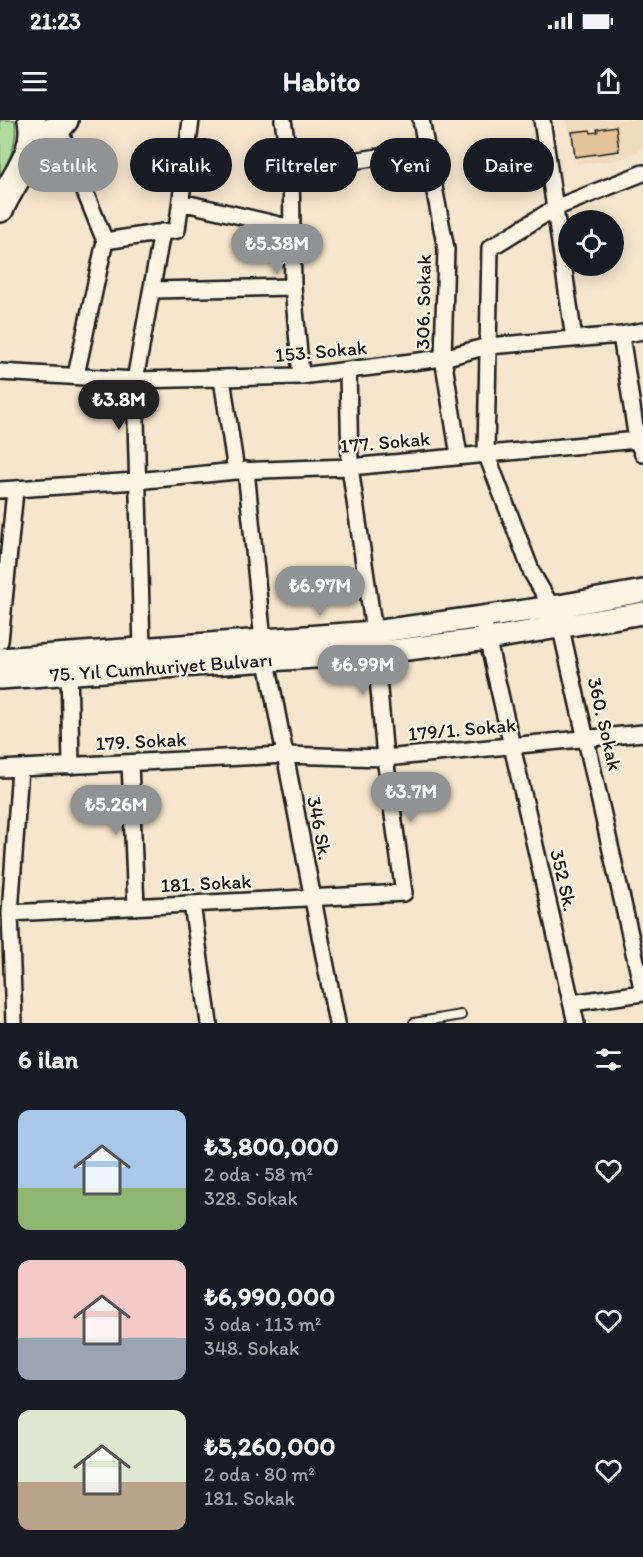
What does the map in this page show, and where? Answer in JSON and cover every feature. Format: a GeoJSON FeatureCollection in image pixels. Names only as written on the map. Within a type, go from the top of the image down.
{"type":"FeatureCollection","features":[{"type":"Feature","properties":{"kind":"highway"},"geometry":{"type":"LineString","coordinates":[[0,208],[51,122]]}},
{"type":"Feature","properties":{"kind":"street"},"geometry":{"type":"LineString","coordinates":[[142,649],[135,380],[152,290],[181,202],[191,120]]}},
{"type":"Feature","properties":{"kind":"street"},"geometry":{"type":"LineString","coordinates":[[283,120],[286,138]]}},
{"type":"Feature","properties":{"kind":"street","name":"306. Sokak"},"geometry":{"type":"LineString","coordinates":[[421,120],[425,138]]}},
{"type":"Feature","properties":{"kind":"street"},"geometry":{"type":"LineString","coordinates":[[542,120],[574,339]]}},
{"type":"Feature","properties":{"kind":"street"},"geometry":{"type":"LineString","coordinates":[[51,122],[105,241],[76,375]]}},
{"type":"Feature","properties":{"kind":"street"},"geometry":{"type":"LineString","coordinates":[[486,453],[490,248],[555,208],[642,178]]}},
{"type":"Feature","properties":{"kind":"street"},"geometry":{"type":"LineString","coordinates":[[291,192],[293,287],[301,376]]}},
{"type":"Feature","properties":{"kind":"street","name":"306. Sokak"},"geometry":{"type":"LineString","coordinates":[[436,192],[446,249],[443,358],[459,456]]}},
{"type":"Feature","properties":{"kind":"street"},"geometry":{"type":"LineString","coordinates":[[181,202],[292,228]]}},
{"type":"Feature","properties":{"kind":"street"},"geometry":{"type":"LineString","coordinates":[[105,241],[170,231]]}},
{"type":"Feature","properties":{"kind":"street"},"geometry":{"type":"LineString","coordinates":[[152,290],[293,287]]}},
{"type":"Feature","properties":{"kind":"street","name":"153. Sokak"},"geometry":{"type":"LineString","coordinates":[[0,372],[135,380],[301,376],[443,358],[488,346],[621,335],[643,331]]}},
{"type":"Feature","properties":{"kind":"street"},"geometry":{"type":"LineString","coordinates":[[621,335],[640,447]]}},
{"type":"Feature","properties":{"kind":"street"},"geometry":{"type":"LineString","coordinates":[[348,370],[350,467],[374,632],[385,758]]}},
{"type":"Feature","properties":{"kind":"street","name":"346 Sk."},"geometry":{"type":"LineString","coordinates":[[222,379],[241,471],[264,651],[337,1023]]}},
{"type":"Feature","properties":{"kind":"street","name":"177. Sokak"},"geometry":{"type":"LineString","coordinates":[[7,490],[241,471],[350,467],[486,453],[640,447]]}},
{"type":"Feature","properties":{"kind":"street","name":"360. Sokak"},"geometry":{"type":"LineString","coordinates":[[486,453],[532,573],[557,617],[587,738],[643,993]]}},
{"type":"Feature","properties":{"kind":"street"},"geometry":{"type":"LineString","coordinates":[[0,641],[7,490]]}},
{"type":"Feature","properties":{"kind":"street","name":"75. Yıl Cumhuriyet Bulvarı"},"geometry":{"type":"LineString","coordinates":[[0,678],[142,649],[376,653],[487,639],[557,617],[642,595]]}},
{"type":"Feature","properties":{"kind":"street","name":"75. Yıl Cumhuriyet Bulvarı"},"geometry":{"type":"LineString","coordinates":[[0,659],[69,663],[264,651],[482,616],[557,617],[643,613]]}},
{"type":"Feature","properties":{"kind":"street","name":"352 Sk."},"geometry":{"type":"LineString","coordinates":[[482,616],[576,1023]]}},
{"type":"Feature","properties":{"kind":"street"},"geometry":{"type":"LineString","coordinates":[[69,663],[71,766]]}},
{"type":"Feature","properties":{"kind":"street","name":"179/1. Sokak"},"geometry":{"type":"LineString","coordinates":[[285,755],[385,758],[643,733]]}},
{"type":"Feature","properties":{"kind":"street","name":"179. Sokak"},"geometry":{"type":"LineString","coordinates":[[0,769],[285,755]]}},
{"type":"Feature","properties":{"kind":"street","name":"181. Sokak"},"geometry":{"type":"LineString","coordinates":[[10,913],[404,893],[385,758]]}},
{"type":"Feature","properties":{"kind":"street"},"geometry":{"type":"LineString","coordinates":[[130,763],[136,907]]}},
{"type":"Feature","properties":{"kind":"street"},"geometry":{"type":"LineString","coordinates":[[14,1023],[10,913],[20,768]]}},
{"type":"Feature","properties":{"kind":"street"},"geometry":{"type":"LineString","coordinates":[[192,904],[209,1023]]}},
{"type":"Feature","properties":{"kind":"street"},"geometry":{"type":"LineString","coordinates":[[572,1003],[643,993]]}},
{"type":"Feature","properties":{"kind":"lane"},"geometry":{"type":"LineString","coordinates":[[414,1023],[461,1015]]}},
{"type":"Feature","properties":{"kind":"shaded area"},"geometry":{"type":"Polygon","coordinates":[[[566,120],[643,120],[643,149],[619,160],[576,164],[566,120]]]}},
{"type":"Feature","properties":{"kind":"green space"},"geometry":{"type":"Polygon","coordinates":[[[0,120],[15,120],[16,128],[12,150],[0,177],[0,120]]]}},
{"type":"Feature","properties":{"kind":"building"},"geometry":{"type":"Polygon","coordinates":[[[616,126],[619,151],[575,157],[572,132],[590,130],[591,133],[598,132],[597,129],[616,126]]]}}]}
